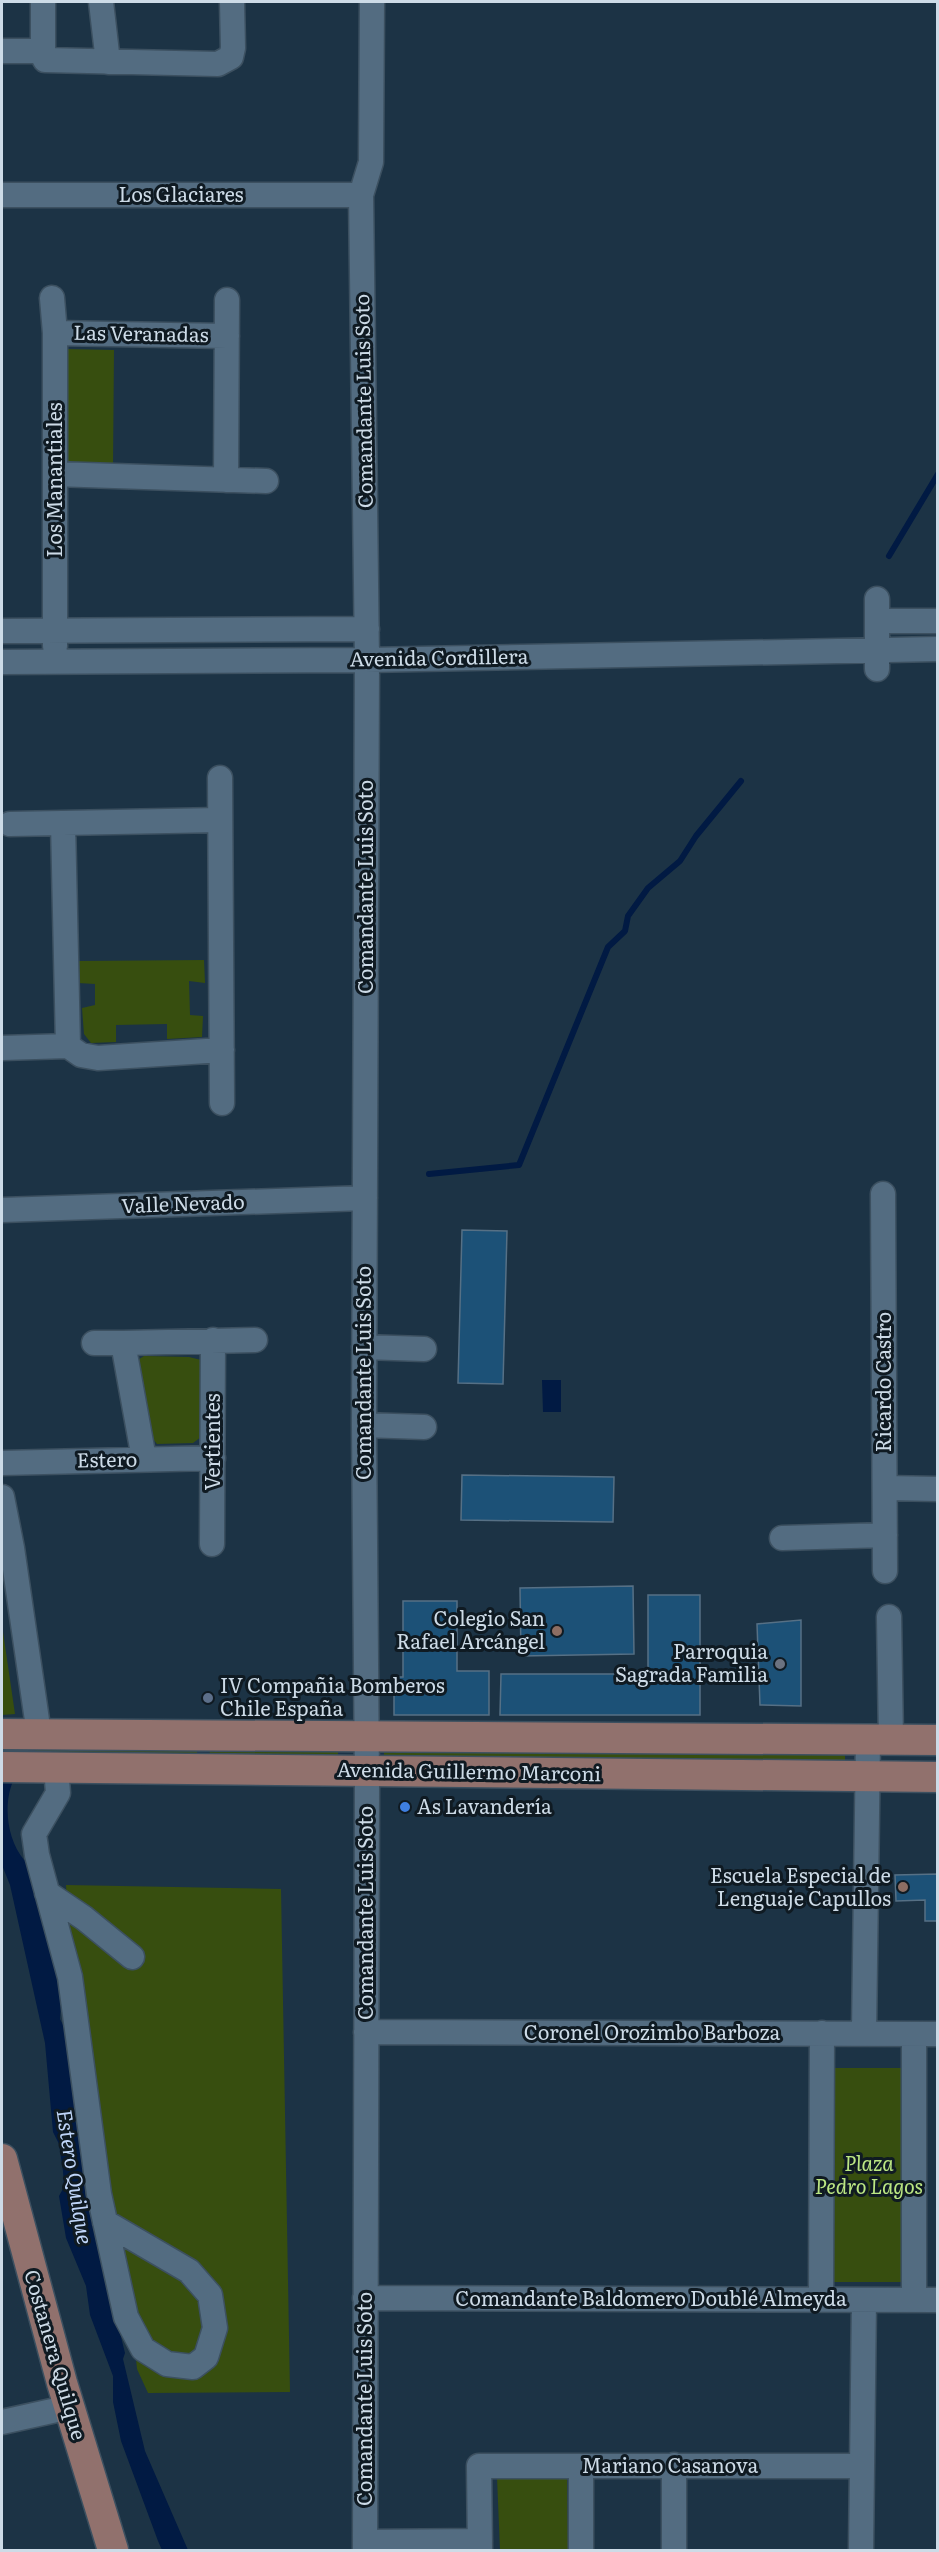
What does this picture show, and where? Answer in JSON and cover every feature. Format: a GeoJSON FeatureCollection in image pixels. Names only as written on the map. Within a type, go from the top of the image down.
{"type":"FeatureCollection","features":[{"type":"Feature","properties":{"kind":"main road","name":"Avenida Guillermo Marconi"},"geometry":{"type":"LineString","coordinates":[[21,1734],[938,1740]]}},
{"type":"Feature","properties":{"kind":"main road"},"geometry":{"type":"LineString","coordinates":[[203,1735],[203,1769]]}},
{"type":"Feature","properties":{"kind":"main road","name":"Avenida Guillermo Marconi"},"geometry":{"type":"LineString","coordinates":[[14,1767],[938,1777]]}},
{"type":"Feature","properties":{"kind":"main road","name":"Costanera Quilque"},"geometry":{"type":"LineString","coordinates":[[2,2159],[70,2407],[113,2550]]}},
{"type":"Feature","properties":{"kind":"street"},"geometry":{"type":"LineString","coordinates":[[43,2],[42,51],[45,60],[219,64],[231,57],[233,48],[232,2]]}},
{"type":"Feature","properties":{"kind":"street"},"geometry":{"type":"LineString","coordinates":[[101,2],[108,62]]}},
{"type":"Feature","properties":{"kind":"street","name":"Comandante Luis Soto"},"geometry":{"type":"LineString","coordinates":[[365,2546],[367,1770],[364,1347],[367,629],[361,195],[371,162],[372,2]]}},
{"type":"Feature","properties":{"kind":"street"},"geometry":{"type":"LineString","coordinates":[[2,51],[42,51]]}},
{"type":"Feature","properties":{"kind":"street","name":"Los Glaciares"},"geometry":{"type":"LineString","coordinates":[[2,195],[361,195]]}},
{"type":"Feature","properties":{"kind":"street","name":"Los Manantiales"},"geometry":{"type":"LineString","coordinates":[[52,298],[55,333],[55,663]]}},
{"type":"Feature","properties":{"kind":"street","name":"Las Veranadas"},"geometry":{"type":"LineString","coordinates":[[226,480],[227,300]]}},
{"type":"Feature","properties":{"kind":"street","name":"Las Veranadas"},"geometry":{"type":"LineString","coordinates":[[55,333],[227,336]]}},
{"type":"Feature","properties":{"kind":"street"},"geometry":{"type":"LineString","coordinates":[[55,474],[266,481]]}},
{"type":"Feature","properties":{"kind":"street"},"geometry":{"type":"LineString","coordinates":[[877,659],[877,610],[938,621]]}},
{"type":"Feature","properties":{"kind":"street","name":"Avenida Cordillera"},"geometry":{"type":"LineString","coordinates":[[2,631],[367,629]]}},
{"type":"Feature","properties":{"kind":"street","name":"Avenida Cordillera"},"geometry":{"type":"LineString","coordinates":[[2,662],[877,659],[938,649]]}},
{"type":"Feature","properties":{"kind":"street"},"geometry":{"type":"LineString","coordinates":[[220,778],[222,1103]]}},
{"type":"Feature","properties":{"kind":"street"},"geometry":{"type":"LineString","coordinates":[[10,824],[220,820]]}},
{"type":"Feature","properties":{"kind":"street"},"geometry":{"type":"LineString","coordinates":[[63,823],[68,1046]]}},
{"type":"Feature","properties":{"kind":"street"},"geometry":{"type":"LineString","coordinates":[[2,1048],[68,1046],[81,1055],[98,1058],[222,1050]]}},
{"type":"Feature","properties":{"kind":"street","name":"Ricardo Castro"},"geometry":{"type":"LineString","coordinates":[[883,1194],[885,1571]]}},
{"type":"Feature","properties":{"kind":"street","name":"Valle Nevado"},"geometry":{"type":"LineString","coordinates":[[2,1210],[365,1198]]}},
{"type":"Feature","properties":{"kind":"street","name":"Vertientes"},"geometry":{"type":"LineString","coordinates":[[212,1544],[213,1340]]}},
{"type":"Feature","properties":{"kind":"street"},"geometry":{"type":"LineString","coordinates":[[94,1343],[255,1340]]}},
{"type":"Feature","properties":{"kind":"street"},"geometry":{"type":"LineString","coordinates":[[123,1343],[144,1460]]}},
{"type":"Feature","properties":{"kind":"street"},"geometry":{"type":"LineString","coordinates":[[364,1347],[424,1349]]}},
{"type":"Feature","properties":{"kind":"street"},"geometry":{"type":"LineString","coordinates":[[364,1425],[424,1427]]}},
{"type":"Feature","properties":{"kind":"street","name":"Estero"},"geometry":{"type":"LineString","coordinates":[[2,1463],[213,1458]]}},
{"type":"Feature","properties":{"kind":"street"},"geometry":{"type":"LineString","coordinates":[[885,1488],[938,1489]]}},
{"type":"Feature","properties":{"kind":"street"},"geometry":{"type":"LineString","coordinates":[[2,1497],[12,1548],[21,1734]]}},
{"type":"Feature","properties":{"kind":"street"},"geometry":{"type":"LineString","coordinates":[[782,1538],[885,1535]]}},
{"type":"Feature","properties":{"kind":"street"},"geometry":{"type":"LineString","coordinates":[[864,2033],[868,1776],[879,1740],[889,1617]]}},
{"type":"Feature","properties":{"kind":"street"},"geometry":{"type":"LineString","coordinates":[[56,1767],[58,1793],[34,1834],[70,1977],[99,2194],[105,2222],[126,2317],[142,2349],[166,2364],[193,2367],[206,2356],[215,2328],[210,2295],[189,2271],[105,2222]]}},
{"type":"Feature","properties":{"kind":"street"},"geometry":{"type":"LineString","coordinates":[[48,1893],[84,1918],[132,1957]]}},
{"type":"Feature","properties":{"kind":"street","name":"Coronel Orozimbo Barboza"},"geometry":{"type":"LineString","coordinates":[[366,2032],[926,2034]]}},
{"type":"Feature","properties":{"kind":"street"},"geometry":{"type":"LineString","coordinates":[[821,2299],[822,2033]]}},
{"type":"Feature","properties":{"kind":"street"},"geometry":{"type":"LineString","coordinates":[[926,2034],[926,2300]]}},
{"type":"Feature","properties":{"kind":"street","name":"Comandante Baldomero Doublé Almeyda"},"geometry":{"type":"LineString","coordinates":[[365,2298],[926,2300]]}},
{"type":"Feature","properties":{"kind":"street"},"geometry":{"type":"LineString","coordinates":[[861,2550],[864,2300]]}},
{"type":"Feature","properties":{"kind":"street"},"geometry":{"type":"LineString","coordinates":[[2,2422],[70,2407]]}},
{"type":"Feature","properties":{"kind":"street"},"geometry":{"type":"LineString","coordinates":[[674,2465],[674,2550]]}},
{"type":"Feature","properties":{"kind":"street","name":"Mariano Casanova"},"geometry":{"type":"LineString","coordinates":[[480,2546],[479,2466],[861,2466]]}},
{"type":"Feature","properties":{"kind":"street"},"geometry":{"type":"LineString","coordinates":[[581,2466],[581,2550]]}},
{"type":"Feature","properties":{"kind":"street"},"geometry":{"type":"LineString","coordinates":[[365,2546],[480,2546]]}},
{"type":"Feature","properties":{"kind":"green space"},"geometry":{"type":"Polygon","coordinates":[[[63,349],[114,350],[113,467],[61,467],[63,349]]]}},
{"type":"Feature","properties":{"kind":"green space"},"geometry":{"type":"Polygon","coordinates":[[[204,960],[205,983],[189,981],[190,1015],[203,1016],[202,1037],[167,1039],[167,1024],[116,1025],[116,1042],[91,1043],[84,1034],[82,1008],[95,1005],[95,984],[78,983],[79,961],[204,960]]]}},
{"type":"Feature","properties":{"kind":"green space"},"geometry":{"type":"Polygon","coordinates":[[[144,1356],[189,1357],[201,1360],[201,1437],[193,1443],[157,1444],[149,1434],[136,1361],[144,1356]]]}},
{"type":"Feature","properties":{"kind":"green space"},"geometry":{"type":"Polygon","coordinates":[[[2,1625],[15,1714],[2,1715],[2,1625]]]}},
{"type":"Feature","properties":{"kind":"green space"},"geometry":{"type":"Polygon","coordinates":[[[33,1744],[197,1744],[197,1757],[37,1757],[33,1744]]]}},
{"type":"Feature","properties":{"kind":"green space"},"geometry":{"type":"Polygon","coordinates":[[[209,1745],[338,1745],[338,1756],[210,1756],[209,1745]]]}},
{"type":"Feature","properties":{"kind":"green space"},"geometry":{"type":"Polygon","coordinates":[[[384,1745],[845,1749],[845,1761],[384,1757],[384,1745]]]}},
{"type":"Feature","properties":{"kind":"green space"},"geometry":{"type":"Polygon","coordinates":[[[66,1885],[281,1889],[290,2392],[148,2393],[137,2369],[129,2286],[109,2198],[70,1949],[66,1885]]]}},
{"type":"Feature","properties":{"kind":"green space","name":"Plaza Pedro Lagos"},"geometry":{"type":"Polygon","coordinates":[[[831,2068],[908,2068],[908,2282],[831,2282],[831,2068]]]}},
{"type":"Feature","properties":{"kind":"green space"},"geometry":{"type":"Polygon","coordinates":[[[497,2477],[567,2478],[568,2550],[500,2550],[497,2477]]]}},
{"type":"Feature","properties":{"kind":"water"},"geometry":{"type":"Polygon","coordinates":[[[542,1380],[561,1380],[561,1412],[543,1412],[542,1380]]]}},
{"type":"Feature","properties":{"kind":"water","name":"Estero Quilque"},"geometry":{"type":"Polygon","coordinates":[[[2,1774],[16,1775],[9,1796],[10,1830],[13,1841],[24,1860],[31,1859],[66,1988],[61,2003],[60,2019],[69,2037],[69,2064],[86,2185],[85,2193],[125,2353],[123,2359],[145,2451],[188,2550],[162,2550],[158,2541],[121,2441],[113,2402],[113,2376],[90,2315],[86,2286],[66,2238],[59,2196],[64,2187],[63,2171],[59,2144],[53,2132],[45,2043],[10,1885],[2,1865],[2,1774]]]}},
{"type":"Feature","properties":{"kind":"building"},"geometry":{"type":"Polygon","coordinates":[[[462,1230],[507,1231],[503,1384],[458,1383],[462,1230]]]}},
{"type":"Feature","properties":{"kind":"building"},"geometry":{"type":"Polygon","coordinates":[[[462,1475],[614,1477],[613,1522],[461,1520],[462,1475]]]}},
{"type":"Feature","properties":{"kind":"building"},"geometry":{"type":"Polygon","coordinates":[[[633,1586],[634,1654],[521,1656],[520,1588],[633,1586]]]}},
{"type":"Feature","properties":{"kind":"building"},"geometry":{"type":"Polygon","coordinates":[[[648,1595],[700,1595],[700,1715],[500,1715],[501,1674],[648,1674],[648,1595]]]}},
{"type":"Feature","properties":{"kind":"building"},"geometry":{"type":"Polygon","coordinates":[[[403,1601],[457,1601],[457,1671],[489,1671],[489,1715],[394,1715],[394,1677],[403,1677],[403,1601]]]}},
{"type":"Feature","properties":{"kind":"building","name":"Parroquia Sagrada Familia"},"geometry":{"type":"Polygon","coordinates":[[[801,1620],[801,1706],[760,1705],[757,1624],[801,1620]]]}},
{"type":"Feature","properties":{"kind":"building"},"geometry":{"type":"Polygon","coordinates":[[[938,1874],[938,1921],[925,1921],[925,1900],[896,1901],[895,1875],[938,1874]]]}},
{"type":"Feature","properties":{"kind":"waterway"},"geometry":{"type":"LineString","coordinates":[[889,556],[938,474]]}},
{"type":"Feature","properties":{"kind":"waterway"},"geometry":{"type":"LineString","coordinates":[[429,1174],[519,1165],[608,947],[625,931],[628,916],[648,888],[680,861],[696,836],[741,781]]}},
{"type":"Feature","properties":{"kind":"place","name":"Colegio San Rafael Arcángel"},"geometry":{"type":"Point","coordinates":[557,1631]}},
{"type":"Feature","properties":{"kind":"place","name":"Parroquia Sagrada Familia"},"geometry":{"type":"Point","coordinates":[780,1664]}},
{"type":"Feature","properties":{"kind":"place","name":"IV Compañia Bomberos Chile España"},"geometry":{"type":"Point","coordinates":[208,1698]}},
{"type":"Feature","properties":{"kind":"place","name":"As Lavandería"},"geometry":{"type":"Point","coordinates":[405,1807]}},
{"type":"Feature","properties":{"kind":"place","name":"Escuela Especial de Lenguaje Capullos"},"geometry":{"type":"Point","coordinates":[903,1887]}}]}
